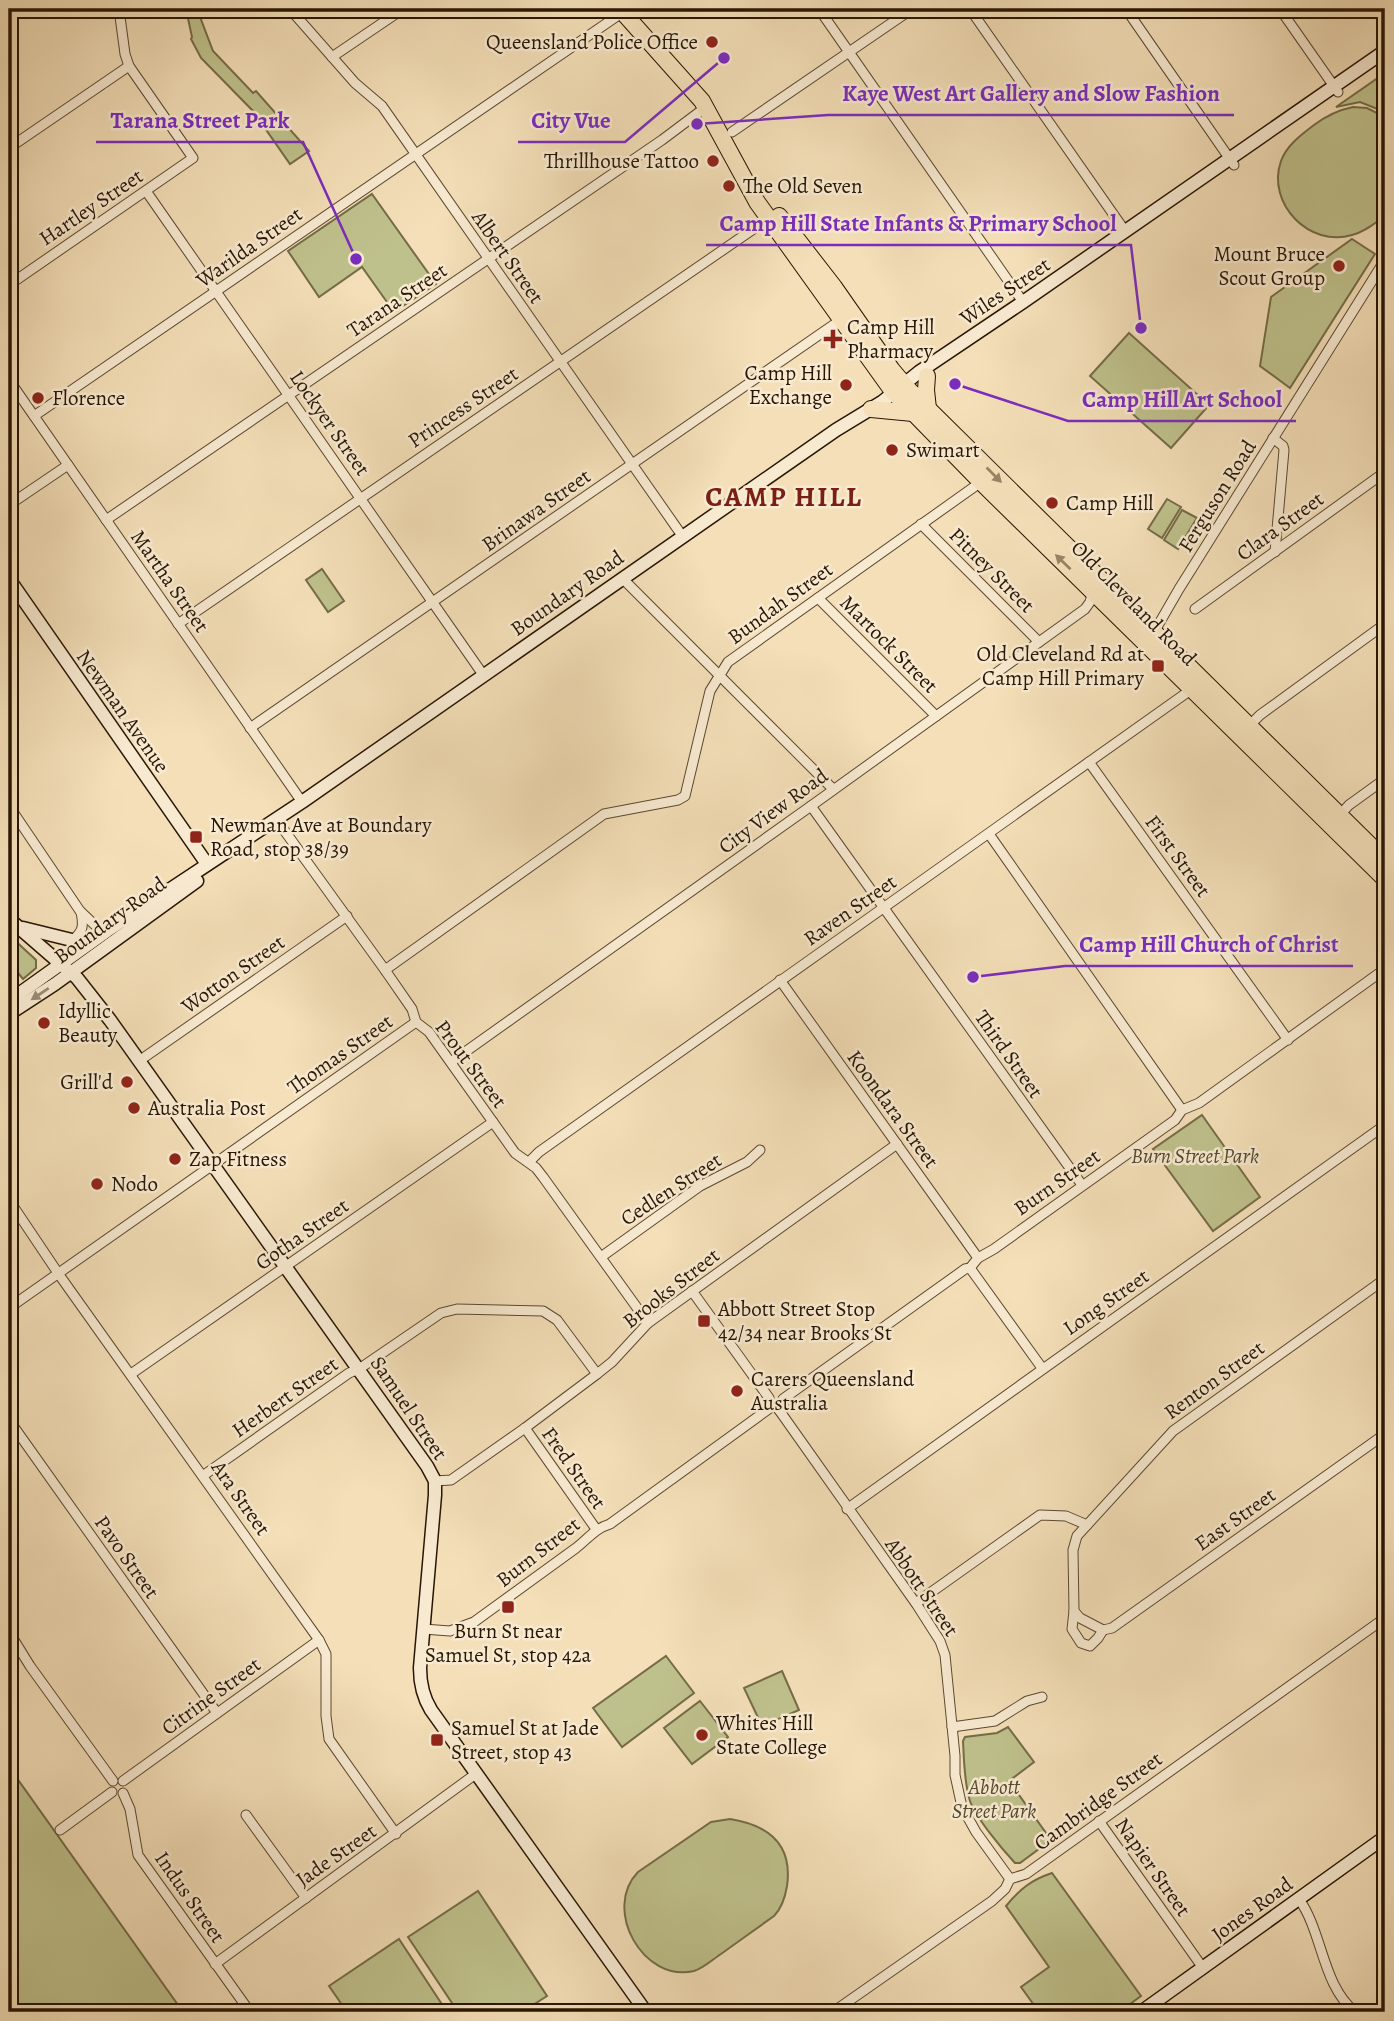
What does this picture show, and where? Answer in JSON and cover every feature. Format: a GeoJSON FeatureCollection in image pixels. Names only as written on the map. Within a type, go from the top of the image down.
{"type":"FeatureCollection","features":[{"type":"Feature","properties":{"kind":"highway","name":"Old Cleveland Road"},"geometry":{"type":"LineString","coordinates":[[625,10],[706,107],[768,219],[842,319],[981,482],[1093,592],[1249,726],[1385,879]]}},
{"type":"Feature","properties":{"kind":"highway","name":"Old Cleveland Road"},"geometry":{"type":"LineString","coordinates":[[625,10],[710,94],[768,201],[834,287],[902,389]]}},
{"type":"Feature","properties":{"kind":"highway"},"geometry":{"type":"LineString","coordinates":[[872,409],[920,411],[926,392],[927,376]]}},
{"type":"Feature","properties":{"kind":"highway","name":"Old Cleveland Road"},"geometry":{"type":"LineString","coordinates":[[920,411],[1093,573],[1192,689],[1335,820],[1385,860]]}},
{"type":"Feature","properties":{"kind":"main road","name":"Wiles Street"},"geometry":{"type":"LineString","coordinates":[[902,389],[927,376],[1336,89],[1385,51]]}},
{"type":"Feature","properties":{"kind":"main road","name":"Wiles Street"},"geometry":{"type":"LineString","coordinates":[[1336,89],[1385,60]]}},
{"type":"Feature","properties":{"kind":"main road","name":"Wiles Street"},"geometry":{"type":"LineString","coordinates":[[902,389],[1125,231],[1232,162]]}},
{"type":"Feature","properties":{"kind":"main road","name":"Boundary Road"},"geometry":{"type":"LineString","coordinates":[[9,1001],[107,931],[302,802],[835,430],[902,389]]}},
{"type":"Feature","properties":{"kind":"main road","name":"Newman Avenue"},"geometry":{"type":"LineString","coordinates":[[9,579],[207,864]]}},
{"type":"Feature","properties":{"kind":"main road","name":"Boundary Road"},"geometry":{"type":"LineString","coordinates":[[9,1014],[214,869],[264,827]]}},
{"type":"Feature","properties":{"kind":"main road","name":"Samuel Street"},"geometry":{"type":"LineString","coordinates":[[14,923],[71,972],[110,1020],[427,1466],[435,1481],[420,1668],[424,1696],[431,1710],[646,2012]]}},
{"type":"Feature","properties":{"kind":"main road"},"geometry":{"type":"LineString","coordinates":[[14,923],[48,936],[88,944]]}},
{"type":"Feature","properties":{"kind":"main road","name":"Jones Road"},"geometry":{"type":"LineString","coordinates":[[1141,2012],[1157,2008],[1203,1968],[1385,1838]]}},
{"type":"Feature","properties":{"kind":"street"},"geometry":{"type":"LineString","coordinates":[[9,148],[129,66],[119,9]]}},
{"type":"Feature","properties":{"kind":"street","name":"Albert Street"},"geometry":{"type":"LineString","coordinates":[[290,9],[355,83],[382,106],[683,537]]}},
{"type":"Feature","properties":{"kind":"street"},"geometry":{"type":"LineString","coordinates":[[332,58],[403,9]]}},
{"type":"Feature","properties":{"kind":"street"},"geometry":{"type":"LineString","coordinates":[[820,9],[1023,302]]}},
{"type":"Feature","properties":{"kind":"street"},"geometry":{"type":"LineString","coordinates":[[732,132],[912,9]]}},
{"type":"Feature","properties":{"kind":"street"},"geometry":{"type":"LineString","coordinates":[[970,9],[1125,231]]}},
{"type":"Feature","properties":{"kind":"street"},"geometry":{"type":"LineString","coordinates":[[1126,9],[1232,162]]}},
{"type":"Feature","properties":{"kind":"street"},"geometry":{"type":"LineString","coordinates":[[1280,9],[1336,89]]}},
{"type":"Feature","properties":{"kind":"street","name":"Warilda Street"},"geometry":{"type":"LineString","coordinates":[[34,416],[625,10]]}},
{"type":"Feature","properties":{"kind":"street","name":"Hartley Street"},"geometry":{"type":"LineString","coordinates":[[9,285],[193,158],[129,66]]}},
{"type":"Feature","properties":{"kind":"street","name":"Tarana Street"},"geometry":{"type":"LineString","coordinates":[[106,520],[662,140],[706,107]]}},
{"type":"Feature","properties":{"kind":"street","name":"Lockyer Street"},"geometry":{"type":"LineString","coordinates":[[146,191],[484,676]]}},
{"type":"Feature","properties":{"kind":"street","name":"Princess Street"},"geometry":{"type":"LineString","coordinates":[[178,624],[768,219]]}},
{"type":"Feature","properties":{"kind":"street","name":"Ferguson Road"},"geometry":{"type":"LineString","coordinates":[[1150,639],[1385,260]]}},
{"type":"Feature","properties":{"kind":"street","name":"Brinawa Street"},"geometry":{"type":"LineString","coordinates":[[250,729],[842,319]]}},
{"type":"Feature","properties":{"kind":"street","name":"Martha Street"},"geometry":{"type":"LineString","coordinates":[[9,380],[302,802]]}},
{"type":"Feature","properties":{"kind":"street"},"geometry":{"type":"LineString","coordinates":[[1273,439],[1283,446],[1284,455],[1275,552]]}},
{"type":"Feature","properties":{"kind":"street"},"geometry":{"type":"LineString","coordinates":[[9,505],[68,465]]}},
{"type":"Feature","properties":{"kind":"street","name":"Clara Street"},"geometry":{"type":"LineString","coordinates":[[1195,609],[1385,472]]}},
{"type":"Feature","properties":{"kind":"street","name":"Bundah Street"},"geometry":{"type":"LineString","coordinates":[[385,970],[604,814],[678,800],[685,796],[710,691],[728,662],[981,482]]}},
{"type":"Feature","properties":{"kind":"street","name":"Pitney Street"},"geometry":{"type":"LineString","coordinates":[[921,524],[1039,642]]}},
{"type":"Feature","properties":{"kind":"street"},"geometry":{"type":"LineString","coordinates":[[1093,573],[1093,592]]}},
{"type":"Feature","properties":{"kind":"street"},"geometry":{"type":"LineString","coordinates":[[622,578],[833,789]]}},
{"type":"Feature","properties":{"kind":"street","name":"City View Road"},"geometry":{"type":"LineString","coordinates":[[451,1062],[1085,609],[1093,592]]}},
{"type":"Feature","properties":{"kind":"street","name":"Martock Street"},"geometry":{"type":"LineString","coordinates":[[818,598],[936,716]]}},
{"type":"Feature","properties":{"kind":"street"},"geometry":{"type":"LineString","coordinates":[[1249,726],[1260,715],[1385,624]]}},
{"type":"Feature","properties":{"kind":"street","name":"Raven Street"},"geometry":{"type":"LineString","coordinates":[[529,1162],[539,1152],[780,980],[1192,689]]}},
{"type":"Feature","properties":{"kind":"street","name":"First Street"},"geometry":{"type":"LineString","coordinates":[[1089,762],[1288,1040]]}},
{"type":"Feature","properties":{"kind":"street"},"geometry":{"type":"LineString","coordinates":[[1335,820],[1352,803],[1385,779]]}},
{"type":"Feature","properties":{"kind":"street"},"geometry":{"type":"LineString","coordinates":[[9,806],[80,911],[98,928],[107,931]]}},
{"type":"Feature","properties":{"kind":"street","name":"Third Street"},"geometry":{"type":"LineString","coordinates":[[811,807],[1082,1185]]}},
{"type":"Feature","properties":{"kind":"street","name":"Prout Street"},"geometry":{"type":"LineString","coordinates":[[276,819],[412,1009],[416,1022],[429,1032],[515,1153],[529,1162],[543,1177],[648,1323]]}},
{"type":"Feature","properties":{"kind":"street"},"geometry":{"type":"LineString","coordinates":[[989,834],[1182,1110]]}},
{"type":"Feature","properties":{"kind":"street"},"geometry":{"type":"LineString","coordinates":[[72,941],[82,932],[84,925],[80,911]]}},
{"type":"Feature","properties":{"kind":"street","name":"Wotton Street"},"geometry":{"type":"LineString","coordinates":[[139,1062],[347,916]]}},
{"type":"Feature","properties":{"kind":"street","name":"Burn Street"},"geometry":{"type":"LineString","coordinates":[[423,1629],[450,1631],[474,1622],[576,1548],[596,1529],[610,1524],[773,1406],[776,1395],[783,1399],[1175,1120],[1182,1110],[1199,1102],[1385,969]]}},
{"type":"Feature","properties":{"kind":"street","name":"Koondara Street"},"geometry":{"type":"LineString","coordinates":[[780,980],[978,1258]]}},
{"type":"Feature","properties":{"kind":"street","name":"Thomas Street"},"geometry":{"type":"LineString","coordinates":[[9,1307],[416,1022]]}},
{"type":"Feature","properties":{"kind":"street","name":"Gotha Street"},"geometry":{"type":"LineString","coordinates":[[131,1374],[493,1122]]}},
{"type":"Feature","properties":{"kind":"street","name":"Long Street"},"geometry":{"type":"LineString","coordinates":[[847,1508],[1385,1125]]}},
{"type":"Feature","properties":{"kind":"street","name":"Brooks Street"},"geometry":{"type":"LineString","coordinates":[[435,1481],[451,1480],[524,1428],[612,1362],[648,1323],[897,1144]]}},
{"type":"Feature","properties":{"kind":"street","name":"Cedlen Street"},"geometry":{"type":"LineString","coordinates":[[601,1257],[700,1186],[747,1162],[760,1150]]}},
{"type":"Feature","properties":{"kind":"street","name":"Ara Street"},"geometry":{"type":"LineString","coordinates":[[9,1200],[320,1640],[326,1654],[326,1716],[330,1739],[396,1834]]}},
{"type":"Feature","properties":{"kind":"street"},"geometry":{"type":"LineString","coordinates":[[970,1268],[1042,1368]]}},
{"type":"Feature","properties":{"kind":"street","name":"Renton Street"},"geometry":{"type":"LineString","coordinates":[[1103,1630],[1090,1646],[1086,1646],[1072,1629],[1073,1550],[1077,1536],[1173,1431],[1385,1279]]}},
{"type":"Feature","properties":{"kind":"street","name":"Abbott Street"},"geometry":{"type":"LineString","coordinates":[[692,1291],[916,1603],[940,1641],[945,1655],[957,1790],[962,1807],[976,1832],[1010,1879]]}},
{"type":"Feature","properties":{"kind":"street","name":"Herbert Street"},"geometry":{"type":"LineString","coordinates":[[204,1475],[349,1373],[359,1369],[441,1313],[457,1309],[543,1311],[557,1320],[597,1374]]}},
{"type":"Feature","properties":{"kind":"street","name":"Pavo Street"},"geometry":{"type":"LineString","coordinates":[[9,1420],[217,1713]]}},
{"type":"Feature","properties":{"kind":"street","name":"Fred Street"},"geometry":{"type":"LineString","coordinates":[[524,1428],[596,1529]]}},
{"type":"Feature","properties":{"kind":"street","name":"East Street"},"geometry":{"type":"LineString","coordinates":[[1103,1630],[1112,1628],[1385,1434]]}},
{"type":"Feature","properties":{"kind":"street"},"geometry":{"type":"LineString","coordinates":[[916,1603],[1040,1515],[1066,1516],[1087,1525]]}},
{"type":"Feature","properties":{"kind":"street"},"geometry":{"type":"LineString","coordinates":[[1074,1611],[1080,1618],[1103,1630]]}},
{"type":"Feature","properties":{"kind":"street","name":"Cambridge Street"},"geometry":{"type":"LineString","coordinates":[[833,2012],[992,1901],[1005,1889],[1010,1879],[1026,1874],[1385,1618]]}},
{"type":"Feature","properties":{"kind":"street"},"geometry":{"type":"LineString","coordinates":[[9,1632],[30,1666],[125,1787],[122,1793],[117,1795],[112,1792],[110,1786],[118,1781]]}},
{"type":"Feature","properties":{"kind":"street","name":"Citrine Street"},"geometry":{"type":"LineString","coordinates":[[118,1781],[320,1640]]}},
{"type":"Feature","properties":{"kind":"street"},"geometry":{"type":"LineString","coordinates":[[952,1727],[995,1721],[1027,1701],[1042,1697]]}},
{"type":"Feature","properties":{"kind":"street","name":"Jade Street"},"geometry":{"type":"LineString","coordinates":[[215,1964],[477,1773]]}},
{"type":"Feature","properties":{"kind":"street"},"geometry":{"type":"LineString","coordinates":[[61,1830],[112,1792]]}},
{"type":"Feature","properties":{"kind":"street","name":"Indus Street"},"geometry":{"type":"LineString","coordinates":[[122,1793],[130,1809],[138,1855],[250,2012]]}},
{"type":"Feature","properties":{"kind":"street"},"geometry":{"type":"LineString","coordinates":[[246,1815],[306,1898]]}},
{"type":"Feature","properties":{"kind":"street","name":"Napier Street"},"geometry":{"type":"LineString","coordinates":[[1098,1821],[1203,1968]]}},
{"type":"Feature","properties":{"kind":"street"},"geometry":{"type":"LineString","coordinates":[[1299,1899],[1307,1910],[1333,1981],[1340,1995],[1355,2012]]}},
{"type":"Feature","properties":{"kind":"green space"},"geometry":{"type":"Polygon","coordinates":[[[186,9],[197,9],[213,51],[253,93],[256,91],[309,151],[290,164],[253,111],[201,58],[191,39],[186,9]]]}},
{"type":"Feature","properties":{"kind":"green space"},"geometry":{"type":"Polygon","coordinates":[[[1385,73],[1385,112],[1360,102],[1336,107],[1385,73]]]}},
{"type":"Feature","properties":{"kind":"green space"},"geometry":{"type":"Polygon","coordinates":[[[1353,107],[1367,108],[1385,117],[1385,216],[1357,234],[1336,237],[1321,235],[1307,229],[1286,207],[1280,193],[1278,177],[1281,161],[1291,145],[1314,125],[1332,114],[1353,107]]]}},
{"type":"Feature","properties":{"kind":"green space"},"geometry":{"type":"Polygon","coordinates":[[[372,194],[436,284],[394,312],[362,267],[319,297],[288,251],[372,194]]]}},
{"type":"Feature","properties":{"kind":"green space"},"geometry":{"type":"Polygon","coordinates":[[[1352,239],[1375,254],[1290,388],[1260,366],[1271,297],[1352,239]]]}},
{"type":"Feature","properties":{"kind":"green space"},"geometry":{"type":"Polygon","coordinates":[[[1129,333],[1209,405],[1171,448],[1090,376],[1129,333]]]}},
{"type":"Feature","properties":{"kind":"green space"},"geometry":{"type":"Polygon","coordinates":[[[1167,499],[1181,507],[1162,538],[1148,529],[1167,499]]]}},
{"type":"Feature","properties":{"kind":"green space"},"geometry":{"type":"Polygon","coordinates":[[[1182,510],[1197,518],[1178,549],[1164,540],[1182,510]]]}},
{"type":"Feature","properties":{"kind":"green space"},"geometry":{"type":"Polygon","coordinates":[[[322,569],[344,601],[328,612],[306,580],[322,569]]]}},
{"type":"Feature","properties":{"kind":"green space"},"geometry":{"type":"Polygon","coordinates":[[[9,935],[36,960],[36,968],[23,979],[9,962],[9,935]]]}},
{"type":"Feature","properties":{"kind":"green space","name":"Burn Street Park"},"geometry":{"type":"Polygon","coordinates":[[[1202,1115],[1260,1197],[1213,1231],[1153,1149],[1202,1115]]]}},
{"type":"Feature","properties":{"kind":"green space"},"geometry":{"type":"Polygon","coordinates":[[[666,1656],[694,1693],[622,1747],[593,1708],[666,1656]]]}},
{"type":"Feature","properties":{"kind":"green space"},"geometry":{"type":"Polygon","coordinates":[[[782,1671],[799,1710],[762,1726],[744,1688],[782,1671]]]}},
{"type":"Feature","properties":{"kind":"green space"},"geometry":{"type":"Polygon","coordinates":[[[700,1701],[728,1737],[692,1764],[664,1728],[700,1701]]]}},
{"type":"Feature","properties":{"kind":"green space","name":"Abbott Street Park"},"geometry":{"type":"Polygon","coordinates":[[[1008,1727],[1034,1762],[1009,1781],[1051,1840],[1020,1863],[1015,1863],[978,1816],[970,1801],[965,1771],[965,1737],[997,1733],[1008,1727]]]}},
{"type":"Feature","properties":{"kind":"green space"},"geometry":{"type":"Polygon","coordinates":[[[9,1767],[183,2012],[9,2012],[9,1767]]]}},
{"type":"Feature","properties":{"kind":"green space"},"geometry":{"type":"Polygon","coordinates":[[[730,1819],[756,1826],[775,1839],[782,1848],[788,1871],[781,1906],[774,1916],[698,1970],[675,1972],[659,1966],[644,1955],[633,1940],[626,1923],[624,1905],[628,1887],[638,1872],[711,1822],[730,1819]]]}},
{"type":"Feature","properties":{"kind":"green space"},"geometry":{"type":"Polygon","coordinates":[[[1052,1873],[1141,1996],[1119,2012],[1039,2012],[1021,1987],[1049,1967],[1006,1906],[1026,1886],[1052,1873]]]}},
{"type":"Feature","properties":{"kind":"green space"},"geometry":{"type":"Polygon","coordinates":[[[478,1891],[547,1996],[522,2012],[458,2012],[408,1937],[478,1891]]]}},
{"type":"Feature","properties":{"kind":"green space"},"geometry":{"type":"Polygon","coordinates":[[[399,1939],[447,2012],[347,2012],[329,1986],[399,1939]]]}},
{"type":"Feature","properties":{"kind":"place","name":"Queensland Police Office"},"geometry":{"type":"Point","coordinates":[712,42]}},
{"type":"Feature","properties":{"kind":"place","name":"City Vue"},"geometry":{"type":"Point","coordinates":[724,58]}},
{"type":"Feature","properties":{"kind":"place","name":"Kaye West Art Gallery and Slow Fashion"},"geometry":{"type":"Point","coordinates":[697,124]}},
{"type":"Feature","properties":{"kind":"place","name":"Thrillhouse Tattoo"},"geometry":{"type":"Point","coordinates":[713,161]}},
{"type":"Feature","properties":{"kind":"place","name":"The Old Seven"},"geometry":{"type":"Point","coordinates":[729,186]}},
{"type":"Feature","properties":{"kind":"place","name":"Tarana Street Park"},"geometry":{"type":"Point","coordinates":[356,259]}},
{"type":"Feature","properties":{"kind":"place","name":"Mount Bruce Scout Group"},"geometry":{"type":"Point","coordinates":[1339,266]}},
{"type":"Feature","properties":{"kind":"place","name":"Camp Hill State Infants & Primary School"},"geometry":{"type":"Point","coordinates":[1141,328]}},
{"type":"Feature","properties":{"kind":"place","name":"Camp Hill Pharmacy"},"geometry":{"type":"Point","coordinates":[833,339]}},
{"type":"Feature","properties":{"kind":"place","name":"Camp Hill Art School"},"geometry":{"type":"Point","coordinates":[955,384]}},
{"type":"Feature","properties":{"kind":"place","name":"Camp Hill Exchange"},"geometry":{"type":"Point","coordinates":[846,385]}},
{"type":"Feature","properties":{"kind":"place","name":"Florence"},"geometry":{"type":"Point","coordinates":[38,398]}},
{"type":"Feature","properties":{"kind":"place","name":"Swimart"},"geometry":{"type":"Point","coordinates":[892,450]}},
{"type":"Feature","properties":{"kind":"place","name":"Camp Hill"},"geometry":{"type":"Point","coordinates":[1052,503]}},
{"type":"Feature","properties":{"kind":"place","name":"Old Cleveland Rd at Camp Hill Primary"},"geometry":{"type":"Point","coordinates":[1158,666]}},
{"type":"Feature","properties":{"kind":"place","name":"Newman Ave at Boundary Road, stop 38/39"},"geometry":{"type":"Point","coordinates":[196,837]}},
{"type":"Feature","properties":{"kind":"place","name":"Camp Hill Church of Christ"},"geometry":{"type":"Point","coordinates":[973,977]}},
{"type":"Feature","properties":{"kind":"place","name":"Idyllic Beauty"},"geometry":{"type":"Point","coordinates":[44,1023]}},
{"type":"Feature","properties":{"kind":"place","name":"Grill'd"},"geometry":{"type":"Point","coordinates":[127,1082]}},
{"type":"Feature","properties":{"kind":"place","name":"Australia Post"},"geometry":{"type":"Point","coordinates":[134,1108]}},
{"type":"Feature","properties":{"kind":"place","name":"Zap Fitness"},"geometry":{"type":"Point","coordinates":[175,1159]}},
{"type":"Feature","properties":{"kind":"place","name":"Nodo"},"geometry":{"type":"Point","coordinates":[97,1184]}},
{"type":"Feature","properties":{"kind":"place","name":"Abbott Street Stop 42/34 near Brooks St"},"geometry":{"type":"Point","coordinates":[704,1321]}},
{"type":"Feature","properties":{"kind":"place","name":"Carers Queensland Australia"},"geometry":{"type":"Point","coordinates":[737,1391]}},
{"type":"Feature","properties":{"kind":"place","name":"Burn St near Samuel St, stop 42a"},"geometry":{"type":"Point","coordinates":[508,1607]}},
{"type":"Feature","properties":{"kind":"place","name":"Whites Hill State College"},"geometry":{"type":"Point","coordinates":[702,1735]}},
{"type":"Feature","properties":{"kind":"place","name":"Samuel St at Jade Street, stop 43"},"geometry":{"type":"Point","coordinates":[437,1740]}},
{"type":"Feature","properties":{"kind":"district","name":"CAMP HILL"},"geometry":{"type":"Point","coordinates":[784,496]}}]}
